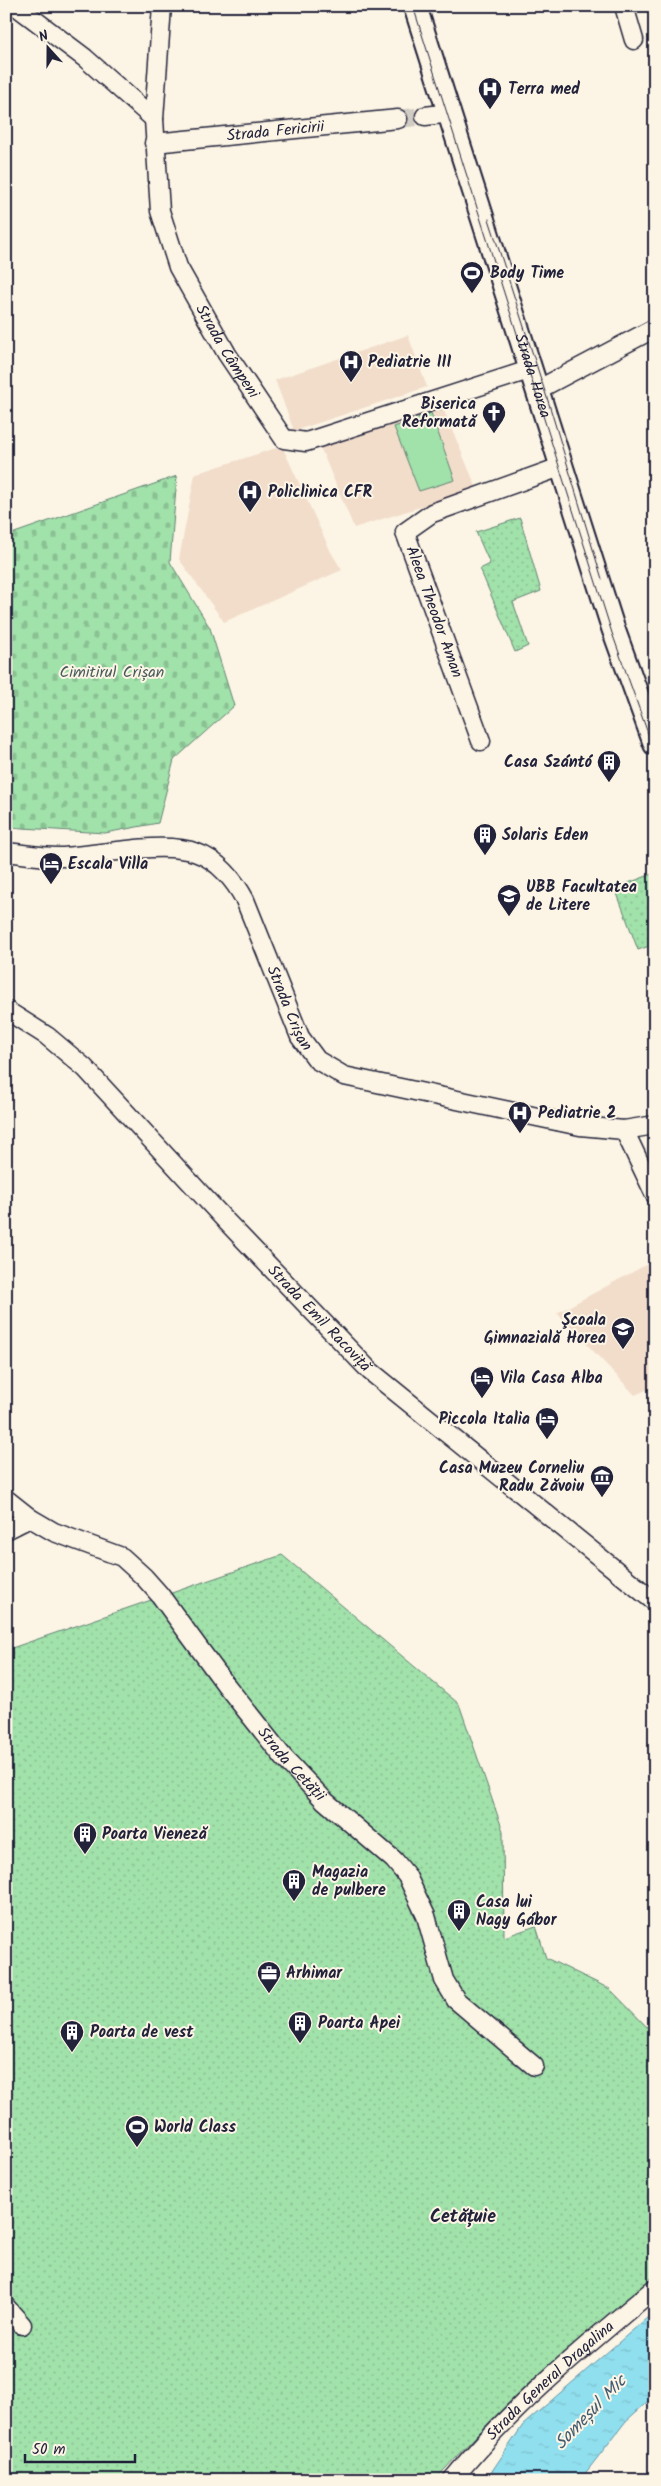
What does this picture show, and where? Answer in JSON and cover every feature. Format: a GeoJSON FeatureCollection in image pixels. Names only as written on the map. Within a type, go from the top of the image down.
{"type":"FeatureCollection","features":[{"type":"Feature","properties":{"kind":"main road","name":"Strada Horea"},"geometry":{"type":"LineString","coordinates":[[415,6],[451,113],[618,644],[655,744]]}},
{"type":"Feature","properties":{"kind":"street"},"geometry":{"type":"LineString","coordinates":[[16,6],[85,58],[154,119]]}},
{"type":"Feature","properties":{"kind":"street","name":"Strada Câmpeni"},"geometry":{"type":"LineString","coordinates":[[162,6],[154,119],[154,143],[160,211],[178,266],[227,354],[284,438],[306,442],[535,379],[655,328]]}},
{"type":"Feature","properties":{"kind":"street"},"geometry":{"type":"LineString","coordinates":[[624,6],[634,40]]}},
{"type":"Feature","properties":{"kind":"street"},"geometry":{"type":"LineString","coordinates":[[425,116],[451,113]]}},
{"type":"Feature","properties":{"kind":"street","name":"Strada Fericirii"},"geometry":{"type":"LineString","coordinates":[[154,143],[398,119]]}},
{"type":"Feature","properties":{"kind":"street","name":"Aleea Theodor Aman"},"geometry":{"type":"LineString","coordinates":[[481,742],[405,532],[432,513],[563,466]]}},
{"type":"Feature","properties":{"kind":"street","name":"Strada Crișan"},"geometry":{"type":"LineString","coordinates":[[6,852],[60,857],[161,849],[197,853],[217,865],[238,885],[246,900],[300,1037],[308,1050],[326,1067],[356,1079],[564,1123],[624,1130],[655,1125]]}},
{"type":"Feature","properties":{"kind":"street","name":"Strada Emil Racoviță"},"geometry":{"type":"LineString","coordinates":[[6,1010],[47,1036],[85,1068],[226,1221],[370,1371],[655,1602]]}},
{"type":"Feature","properties":{"kind":"street"},"geometry":{"type":"LineString","coordinates":[[624,1130],[655,1195]]}},
{"type":"Feature","properties":{"kind":"street","name":"Strada Cetății"},"geometry":{"type":"LineString","coordinates":[[6,1499],[30,1518],[54,1532],[122,1557],[144,1577],[160,1595],[226,1685],[284,1758],[325,1800],[394,1860],[407,1876],[426,1916],[444,1980],[456,2000],[534,2066]]}},
{"type":"Feature","properties":{"kind":"street"},"geometry":{"type":"LineString","coordinates":[[6,1530],[30,1518]]}},
{"type":"Feature","properties":{"kind":"street","name":"Strada General Dragalina"},"geometry":{"type":"LineString","coordinates":[[452,2480],[489,2435],[513,2411],[655,2288]]}},
{"type":"Feature","properties":{"kind":"street"},"geometry":{"type":"LineString","coordinates":[[6,2307],[22,2325]]}},
{"type":"Feature","properties":{"kind":"shaded area","name":"Pediatrie III"},"geometry":{"type":"Polygon","coordinates":[[[408,335],[427,387],[294,431],[275,380],[408,335]]]}},
{"type":"Feature","properties":{"kind":"shaded area"},"geometry":{"type":"Polygon","coordinates":[[[440,401],[477,489],[354,528],[318,442],[440,401]]]}},
{"type":"Feature","properties":{"kind":"shaded area","name":"Policlinica CFR"},"geometry":{"type":"Polygon","coordinates":[[[282,446],[331,552],[342,570],[224,622],[179,559],[195,474],[282,446]]]}},
{"type":"Feature","properties":{"kind":"shaded area","name":"Şcoala Gimnazială Horea"},"geometry":{"type":"Polygon","coordinates":[[[655,1260],[655,1386],[635,1395],[557,1313],[655,1260]]]}},
{"type":"Feature","properties":{"kind":"green space"},"geometry":{"type":"Polygon","coordinates":[[[431,413],[455,480],[419,491],[394,427],[431,413]]]}},
{"type":"Feature","properties":{"kind":"green space","name":"Cimitirul Crișan"},"geometry":{"type":"Polygon","coordinates":[[[177,476],[170,562],[210,628],[234,706],[174,760],[158,823],[105,833],[6,827],[6,536],[177,476]]]}},
{"type":"Feature","properties":{"kind":"green space"},"geometry":{"type":"Polygon","coordinates":[[[520,518],[541,591],[513,602],[528,646],[515,652],[480,569],[490,564],[476,532],[520,518]]]}},
{"type":"Feature","properties":{"kind":"green space"},"geometry":{"type":"Polygon","coordinates":[[[655,873],[655,944],[638,950],[615,888],[655,873]]]}},
{"type":"Feature","properties":{"kind":"green space"},"geometry":{"type":"Polygon","coordinates":[[[282,1555],[459,1704],[503,1831],[504,1937],[536,1926],[546,1958],[610,1989],[648,2028],[655,2027],[655,2277],[513,2399],[435,2480],[6,2480],[6,1650],[282,1555]]]}},
{"type":"Feature","properties":{"kind":"water","name":"Someșul Mic"},"geometry":{"type":"Polygon","coordinates":[[[655,2311],[655,2395],[626,2421],[580,2480],[486,2480],[523,2425],[655,2311]]]}},
{"type":"Feature","properties":{"kind":"tunnel"},"geometry":{"type":"LineString","coordinates":[[398,119],[425,116]]}},
{"type":"Feature","properties":{"kind":"tram line"},"geometry":{"type":"LineString","coordinates":[[413,6],[612,633],[655,753]]}},
{"type":"Feature","properties":{"kind":"tram line"},"geometry":{"type":"LineString","coordinates":[[489,219],[549,404],[602,579]]}},
{"type":"Feature","properties":{"kind":"place","name":"Terra med"},"geometry":{"type":"Point","coordinates":[490,110]}},
{"type":"Feature","properties":{"kind":"place","name":"Body Time"},"geometry":{"type":"Point","coordinates":[472,294]}},
{"type":"Feature","properties":{"kind":"place","name":"Pediatrie III"},"geometry":{"type":"Point","coordinates":[351,383]}},
{"type":"Feature","properties":{"kind":"place","name":"Biserica Reformată"},"geometry":{"type":"Point","coordinates":[494,434]}},
{"type":"Feature","properties":{"kind":"place","name":"Policlinica CFR"},"geometry":{"type":"Point","coordinates":[250,513]}},
{"type":"Feature","properties":{"kind":"place","name":"Casa Szántó"},"geometry":{"type":"Point","coordinates":[609,783]}},
{"type":"Feature","properties":{"kind":"place","name":"Solaris Eden"},"geometry":{"type":"Point","coordinates":[485,856]}},
{"type":"Feature","properties":{"kind":"place","name":"Escala Villa"},"geometry":{"type":"Point","coordinates":[51,885]}},
{"type":"Feature","properties":{"kind":"place","name":"UBB Facultatea de Litere"},"geometry":{"type":"Point","coordinates":[509,917]}},
{"type":"Feature","properties":{"kind":"place","name":"Pediatrie 2"},"geometry":{"type":"Point","coordinates":[520,1134]}},
{"type":"Feature","properties":{"kind":"place","name":"Şcoala Gimnazială Horea"},"geometry":{"type":"Point","coordinates":[623,1350]}},
{"type":"Feature","properties":{"kind":"place","name":"Vila Casa Alba"},"geometry":{"type":"Point","coordinates":[482,1399]}},
{"type":"Feature","properties":{"kind":"place","name":"Piccola Italia"},"geometry":{"type":"Point","coordinates":[547,1440]}},
{"type":"Feature","properties":{"kind":"place","name":"Casa Muzeu Corneliu Radu Zăvoiu"},"geometry":{"type":"Point","coordinates":[602,1498]}},
{"type":"Feature","properties":{"kind":"place","name":"Poarta Vieneză"},"geometry":{"type":"Point","coordinates":[85,1855]}},
{"type":"Feature","properties":{"kind":"place","name":"Magazia de pulbere"},"geometry":{"type":"Point","coordinates":[294,1902]}},
{"type":"Feature","properties":{"kind":"place","name":"Casa lui Nagy Gábor"},"geometry":{"type":"Point","coordinates":[459,1932]}},
{"type":"Feature","properties":{"kind":"place","name":"Arhimar"},"geometry":{"type":"Point","coordinates":[269,1994]}},
{"type":"Feature","properties":{"kind":"place","name":"Poarta Apei"},"geometry":{"type":"Point","coordinates":[300,2044]}},
{"type":"Feature","properties":{"kind":"place","name":"Poarta de vest"},"geometry":{"type":"Point","coordinates":[72,2053]}},
{"type":"Feature","properties":{"kind":"place","name":"World Class"},"geometry":{"type":"Point","coordinates":[137,2148]}},
{"type":"Feature","properties":{"kind":"district","name":"Cetățuie"},"geometry":{"type":"Point","coordinates":[463,2217]}}]}
